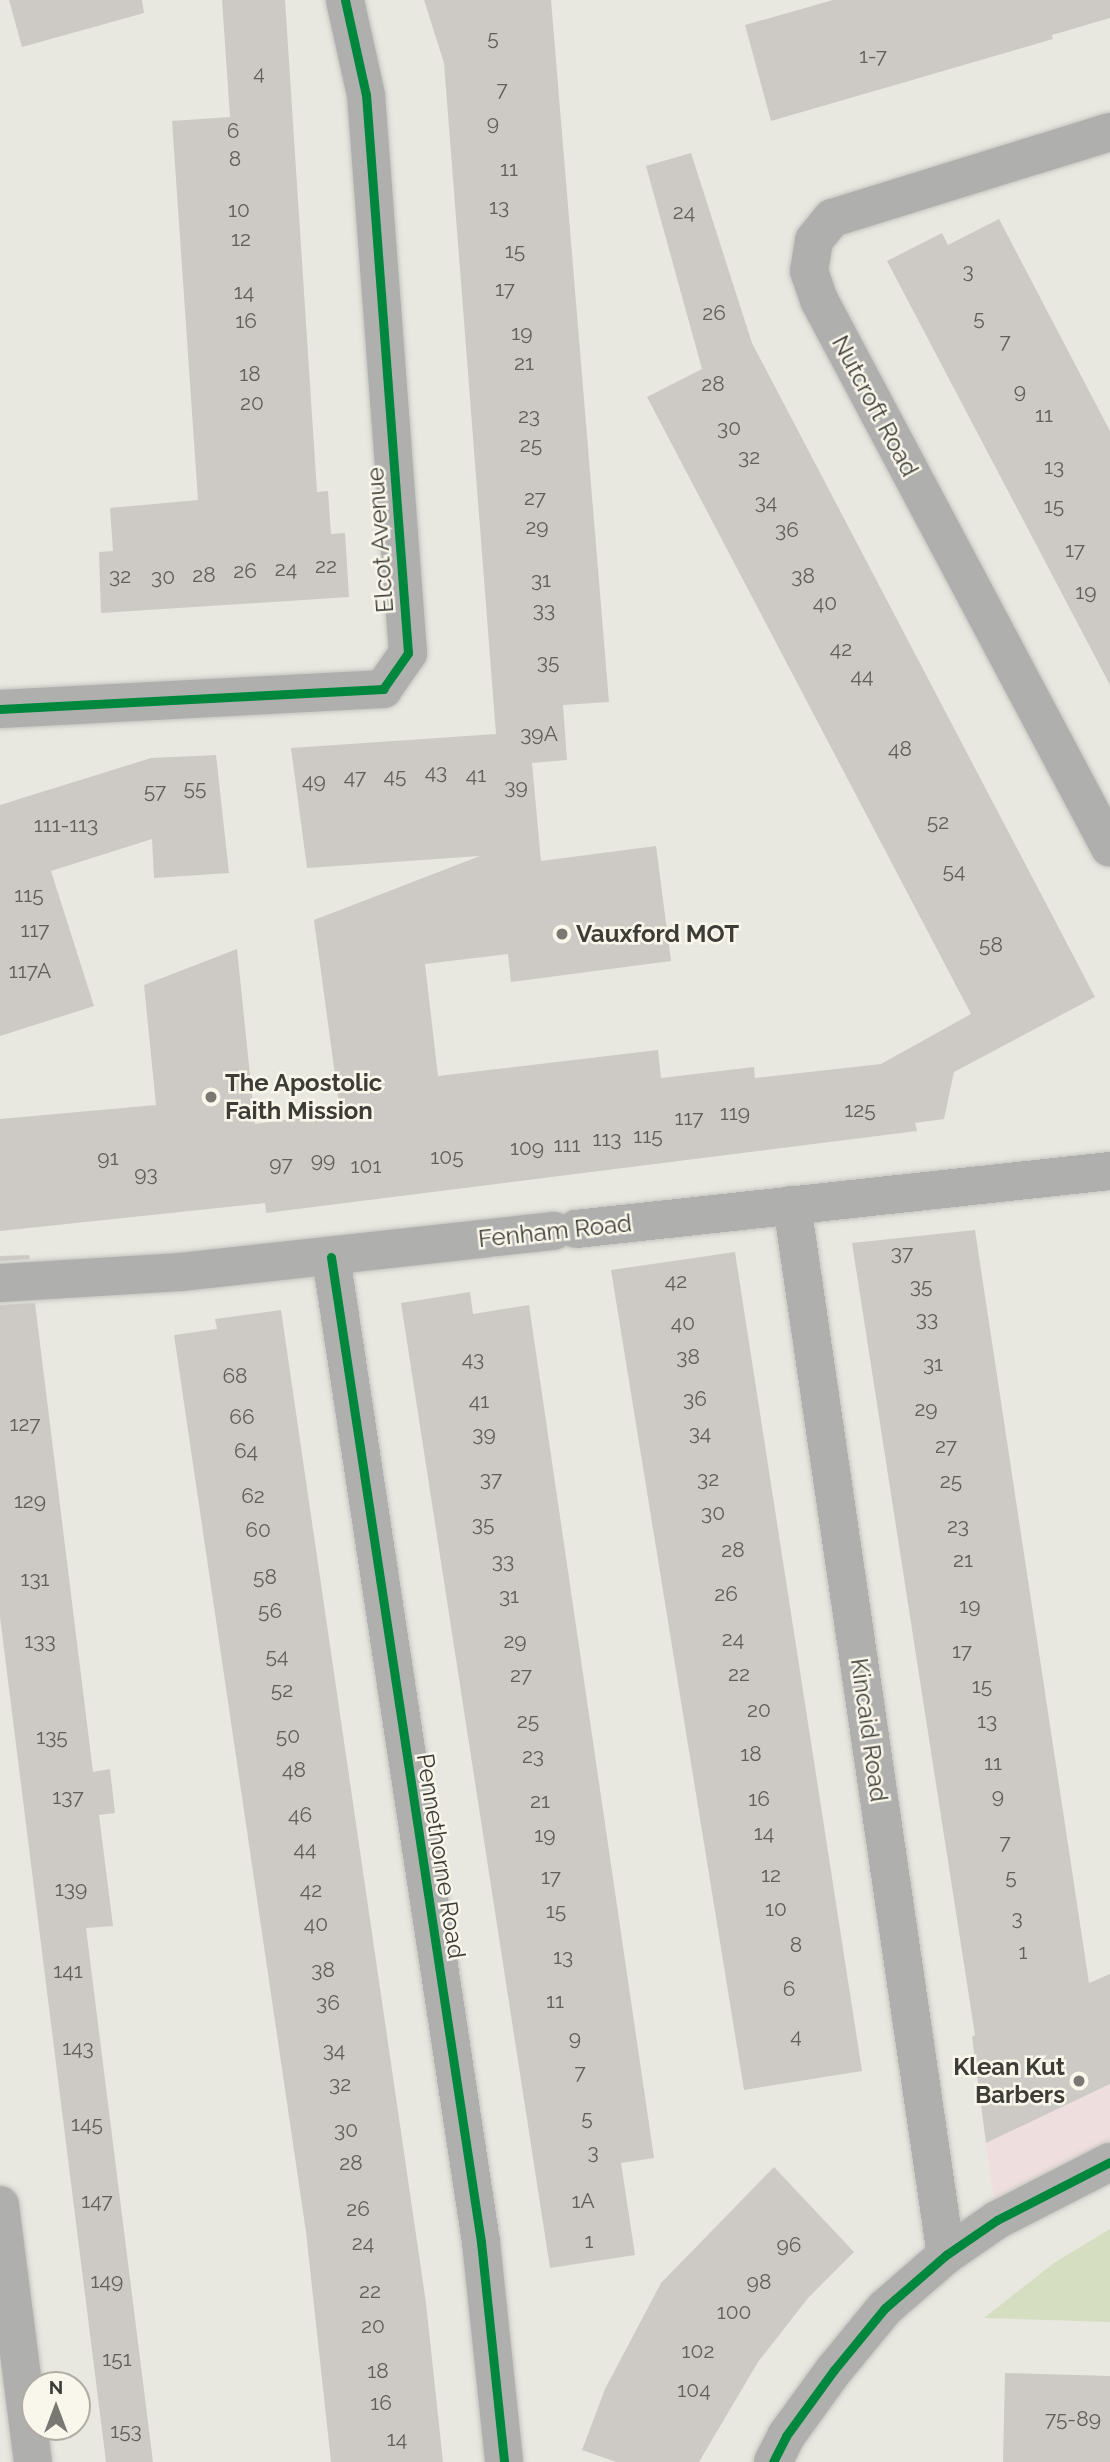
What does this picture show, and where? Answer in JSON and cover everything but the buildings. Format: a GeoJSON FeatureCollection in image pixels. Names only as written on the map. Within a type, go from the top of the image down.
{"type":"FeatureCollection","features":[{"type":"Feature","properties":{"kind":"street","name":"Elcot Avenue"},"geometry":{"type":"LineString","coordinates":[[0,709],[383,689],[408,653],[366,94],[345,0]]}},
{"type":"Feature","properties":{"kind":"street","name":"Nutcroft Road"},"geometry":{"type":"LineString","coordinates":[[1110,132],[832,218],[814,240],[809,271],[819,300],[1110,848]]}},
{"type":"Feature","properties":{"kind":"street","name":"Fenham Road"},"geometry":{"type":"LineString","coordinates":[[0,1283],[181,1272],[331,1257],[1110,1171]]}},
{"type":"Feature","properties":{"kind":"street","name":"Kincaid Road"},"geometry":{"type":"LineString","coordinates":[[792,1205],[946,2255]]}},
{"type":"Feature","properties":{"kind":"street","name":"Pennethorne Road"},"geometry":{"type":"LineString","coordinates":[[331,1257],[479,2228],[503,2462]]}},
{"type":"Feature","properties":{"kind":"street"},"geometry":{"type":"LineString","coordinates":[[773,2462],[786,2435],[834,2370],[885,2308],[946,2255],[997,2220],[1110,2162]]}},
{"type":"Feature","properties":{"kind":"street"},"geometry":{"type":"LineString","coordinates":[[0,2205],[33,2462]]}},
{"type":"Feature","properties":{"kind":"shaded area"},"geometry":{"type":"Polygon","coordinates":[[[1110,2084],[1110,2162],[997,2220],[986,2143],[1110,2084]]]}},
{"type":"Feature","properties":{"kind":"green space"},"geometry":{"type":"Polygon","coordinates":[[[1110,2229],[1110,2322],[984,2318],[1054,2263],[1110,2229]]]}},
{"type":"Feature","properties":{"kind":"cycle path"},"geometry":{"type":"LineString","coordinates":[[0,709],[383,689],[408,653],[366,95],[345,0]]}},
{"type":"Feature","properties":{"kind":"cycle path"},"geometry":{"type":"LineString","coordinates":[[331,1257],[481,2242],[504,2462]]}},
{"type":"Feature","properties":{"kind":"cycle path"},"geometry":{"type":"LineString","coordinates":[[773,2462],[786,2436],[834,2370],[885,2308],[946,2255],[997,2220],[1110,2162]]}},
{"type":"Feature","properties":{"kind":"place","name":"Vauxford MOT"},"geometry":{"type":"Point","coordinates":[562,934]}},
{"type":"Feature","properties":{"kind":"place","name":"The Apostolic Faith Mission"},"geometry":{"type":"Point","coordinates":[211,1097]}},
{"type":"Feature","properties":{"kind":"place","name":"Klean Kut Barbers"},"geometry":{"type":"Point","coordinates":[1079,2081]}}]}
